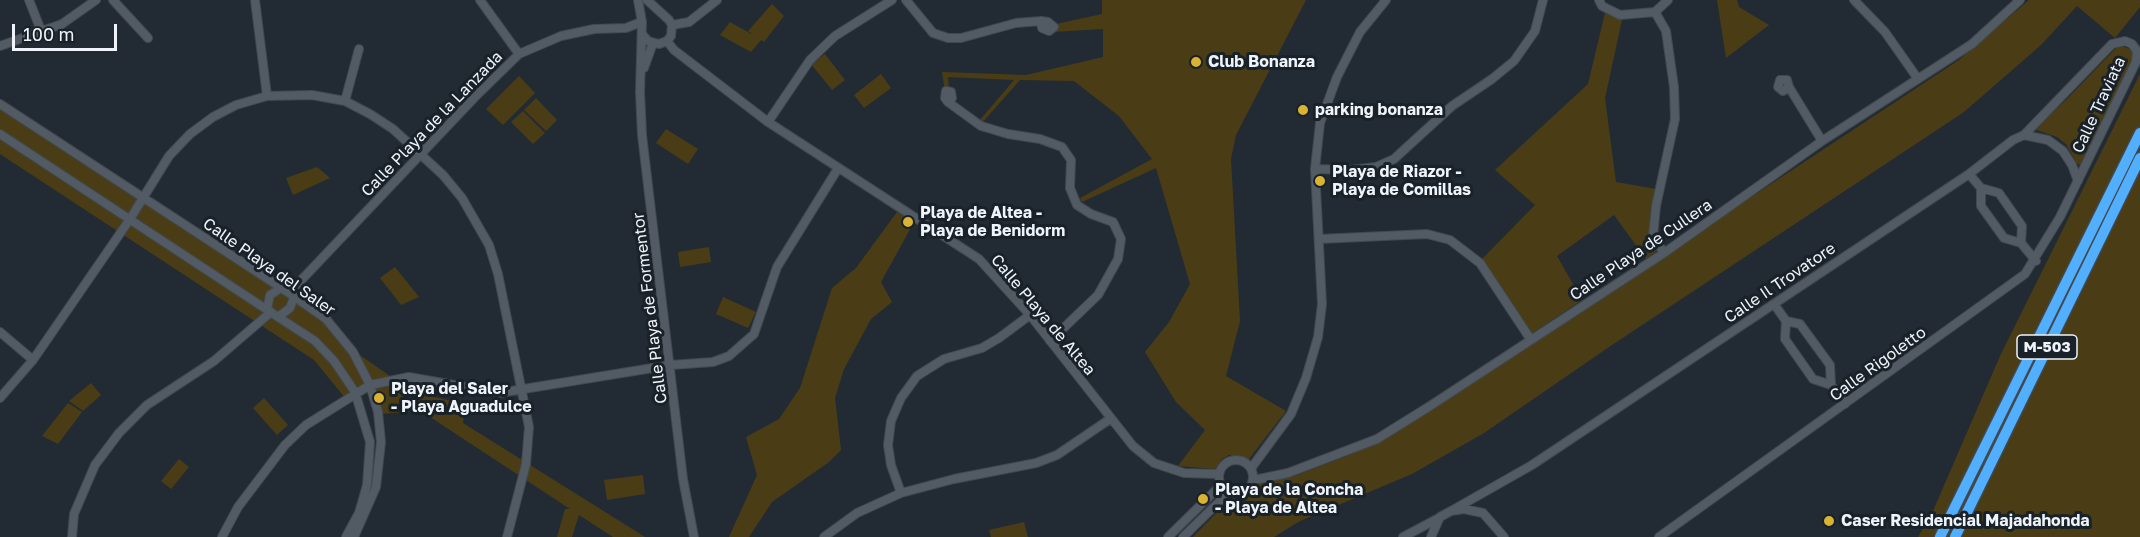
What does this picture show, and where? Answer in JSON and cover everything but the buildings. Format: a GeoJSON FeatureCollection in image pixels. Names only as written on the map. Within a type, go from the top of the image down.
{"type":"FeatureCollection","features":[{"type":"Feature","properties":{"kind":"highway","name":"M-503"},"geometry":{"type":"LineString","coordinates":[[1940,537],[2140,133]]}},
{"type":"Feature","properties":{"kind":"highway","name":"M-503"},"geometry":{"type":"LineString","coordinates":[[1955,537],[2140,158]]}},
{"type":"Feature","properties":{"kind":"street"},"geometry":{"type":"LineString","coordinates":[[29,0],[42,33]]}},
{"type":"Feature","properties":{"kind":"street"},"geometry":{"type":"LineString","coordinates":[[0,46],[62,24],[96,0]]}},
{"type":"Feature","properties":{"kind":"street"},"geometry":{"type":"LineString","coordinates":[[113,0],[148,38]]}},
{"type":"Feature","properties":{"kind":"street"},"geometry":{"type":"LineString","coordinates":[[255,0],[267,96]]}},
{"type":"Feature","properties":{"kind":"street"},"geometry":{"type":"LineString","coordinates":[[480,0],[519,54]]}},
{"type":"Feature","properties":{"kind":"street","name":"Calle Playa de Formentor"},"geometry":{"type":"LineString","coordinates":[[638,0],[642,22],[642,135],[683,479],[694,537]]}},
{"type":"Feature","properties":{"kind":"street"},"geometry":{"type":"LineString","coordinates":[[647,0],[672,25]]}},
{"type":"Feature","properties":{"kind":"street"},"geometry":{"type":"LineString","coordinates":[[672,25],[688,22],[717,0]]}},
{"type":"Feature","properties":{"kind":"street"},"geometry":{"type":"LineString","coordinates":[[768,123],[810,60],[835,36],[892,0]]}},
{"type":"Feature","properties":{"kind":"street"},"geometry":{"type":"LineString","coordinates":[[906,0],[933,33],[948,38],[1041,21]]}},
{"type":"Feature","properties":{"kind":"street"},"geometry":{"type":"LineString","coordinates":[[1252,467],[1291,414],[1318,337],[1322,304],[1315,169],[1324,106],[1360,32],[1386,0]]}},
{"type":"Feature","properties":{"kind":"street"},"geometry":{"type":"LineString","coordinates":[[1315,169],[1376,167],[1394,159],[1452,106],[1492,80],[1514,61],[1535,31],[1543,0]]}},
{"type":"Feature","properties":{"kind":"street"},"geometry":{"type":"LineString","coordinates":[[1599,0],[1602,6],[1620,15],[1655,12],[1668,0]]}},
{"type":"Feature","properties":{"kind":"street"},"geometry":{"type":"LineString","coordinates":[[1854,0],[1885,32],[1918,79]]}},
{"type":"Feature","properties":{"kind":"street","name":"Calle Playa de Cullera"},"geometry":{"type":"LineString","coordinates":[[1254,480],[1288,473],[1377,439],[1664,253],[1822,141],[1972,44],[2020,0]]}},
{"type":"Feature","properties":{"kind":"street"},"geometry":{"type":"LineString","coordinates":[[626,28],[658,12]]}},
{"type":"Feature","properties":{"kind":"street"},"geometry":{"type":"LineString","coordinates":[[1655,12],[1666,31],[1674,87],[1675,118],[1656,206],[1653,236],[1664,253]]}},
{"type":"Feature","properties":{"kind":"street"},"geometry":{"type":"LineString","coordinates":[[626,28],[641,33],[653,43],[667,41],[671,36],[672,25]]}},
{"type":"Feature","properties":{"kind":"street","name":"Calle Playa de la Lanzada"},"geometry":{"type":"LineString","coordinates":[[272,312],[290,308],[291,295],[420,154],[519,54],[561,36],[594,29],[626,28]]}},
{"type":"Feature","properties":{"kind":"street","name":"Calle Playa de Altea"},"geometry":{"type":"LineString","coordinates":[[667,41],[674,50],[768,123],[837,170],[979,259],[1030,315],[1133,446],[1154,463],[1184,473],[1217,474]]}},
{"type":"Feature","properties":{"kind":"street","name":"Calle Traviata"},"geometry":{"type":"LineString","coordinates":[[2024,135],[2112,44],[2126,41],[2132,44],[2137,51],[2136,62],[2078,181]]}},
{"type":"Feature","properties":{"kind":"street","name":"Calle Playa de Formentor"},"geometry":{"type":"LineString","coordinates":[[641,76],[653,43]]}},
{"type":"Feature","properties":{"kind":"street"},"geometry":{"type":"LineString","coordinates":[[345,101],[358,48]]}},
{"type":"Feature","properties":{"kind":"street"},"geometry":{"type":"LineString","coordinates":[[1789,87],[1822,141]]}},
{"type":"Feature","properties":{"kind":"street"},"geometry":{"type":"LineString","coordinates":[[0,398],[33,360],[130,219],[169,156],[190,134],[213,117],[236,105],[267,96],[312,94],[345,101],[393,129],[420,154],[462,198],[489,245],[498,274],[523,390],[528,427],[526,464],[507,537]]}},
{"type":"Feature","properties":{"kind":"street"},"geometry":{"type":"LineString","coordinates":[[948,102],[981,126],[1008,134],[1040,139],[1062,147],[1071,160],[1070,188],[1077,205],[1091,214],[1113,222],[1120,239],[1118,259],[1098,295],[1050,341]]}},
{"type":"Feature","properties":{"kind":"street","name":"Calle Playa del Saler"},"geometry":{"type":"LineString","coordinates":[[0,104],[326,319],[353,352],[370,385],[378,412],[381,442],[376,488],[354,537]]}},
{"type":"Feature","properties":{"kind":"street"},"geometry":{"type":"LineString","coordinates":[[0,134],[315,341],[334,361],[355,392],[370,442],[368,484],[359,513],[346,537]]}},
{"type":"Feature","properties":{"kind":"street"},"geometry":{"type":"LineString","coordinates":[[2024,135],[2048,140],[2063,151],[2078,181]]}},
{"type":"Feature","properties":{"kind":"street","name":"Calle Il Trovatore"},"geometry":{"type":"LineString","coordinates":[[1410,536],[1440,517],[1485,494],[1970,174],[2024,135]]}},
{"type":"Feature","properties":{"kind":"street"},"geometry":{"type":"LineString","coordinates":[[222,537],[238,507],[285,445],[306,425],[355,392],[370,385],[409,377],[499,393],[670,365],[713,362],[736,351],[754,333],[777,267],[837,170]]}},
{"type":"Feature","properties":{"kind":"street"},"geometry":{"type":"LineString","coordinates":[[1970,174],[1981,188],[1981,206],[2004,238],[2021,243],[2036,261]]}},
{"type":"Feature","properties":{"kind":"street","name":"Calle Rigoletto"},"geometry":{"type":"LineString","coordinates":[[1659,537],[2025,274],[2036,261],[2078,181]]}},
{"type":"Feature","properties":{"kind":"street"},"geometry":{"type":"LineString","coordinates":[[1981,188],[1999,192],[2022,226],[2021,243]]}},
{"type":"Feature","properties":{"kind":"street"},"geometry":{"type":"LineString","coordinates":[[1319,239],[1426,234],[1449,240],[1480,263],[1531,340]]}},
{"type":"Feature","properties":{"kind":"street"},"geometry":{"type":"LineString","coordinates":[[272,312],[270,295],[281,288]]}},
{"type":"Feature","properties":{"kind":"street"},"geometry":{"type":"LineString","coordinates":[[1774,304],[1786,321],[1785,339],[1796,355],[1813,379],[1831,385]]}},
{"type":"Feature","properties":{"kind":"street"},"geometry":{"type":"LineString","coordinates":[[72,537],[74,514],[95,465],[119,433],[147,405],[214,361],[272,312]]}},
{"type":"Feature","properties":{"kind":"street"},"geometry":{"type":"LineString","coordinates":[[901,493],[891,465],[888,445],[891,421],[901,398],[917,376],[944,359],[981,348],[1030,315]]}},
{"type":"Feature","properties":{"kind":"street"},"geometry":{"type":"LineString","coordinates":[[1786,321],[1800,324],[1830,364],[1831,385],[1845,404]]}},
{"type":"Feature","properties":{"kind":"street"},"geometry":{"type":"LineString","coordinates":[[0,332],[33,360]]}},
{"type":"Feature","properties":{"kind":"street"},"geometry":{"type":"LineString","coordinates":[[824,537],[857,513],[901,493],[954,479],[1036,463],[1057,455],[1110,419]]}},
{"type":"Feature","properties":{"kind":"street"},"geometry":{"type":"LineString","coordinates":[[1183,537],[1227,494],[1243,493],[1254,480],[1252,467],[1243,459],[1226,461],[1217,474],[1220,486],[1227,494]]}},
{"type":"Feature","properties":{"kind":"street"},"geometry":{"type":"LineString","coordinates":[[1168,537],[1220,486]]}},
{"type":"Feature","properties":{"kind":"street"},"geometry":{"type":"LineString","coordinates":[[1485,494],[1480,503],[1483,513],[1504,537]]}},
{"type":"Feature","properties":{"kind":"street"},"geometry":{"type":"LineString","coordinates":[[1451,511],[1464,508],[1483,513]]}},
{"type":"Feature","properties":{"kind":"street"},"geometry":{"type":"LineString","coordinates":[[1431,537],[1440,517]]}},
{"type":"Feature","properties":{"kind":"shaded area"},"geometry":{"type":"Polygon","coordinates":[[[1102,0],[1306,0],[1236,135],[1231,159],[1240,321],[1226,376],[1286,411],[1249,459],[1229,455],[1222,459],[1215,469],[1178,466],[1205,430],[1176,402],[1145,352],[1169,322],[1190,284],[1156,168],[1082,202],[1080,198],[1152,159],[1119,116],[1074,81],[1020,80],[982,123],[979,121],[1014,80],[948,77],[949,91],[945,92],[942,72],[1026,75],[1103,57],[1103,29],[1053,32],[1056,24],[1102,14],[1102,0]]]}},
{"type":"Feature","properties":{"kind":"shaded area"},"geometry":{"type":"Polygon","coordinates":[[[1717,0],[1737,0],[1739,7],[1769,25],[1726,58],[1717,0]]]}},
{"type":"Feature","properties":{"kind":"shaded area"},"geometry":{"type":"Polygon","coordinates":[[[2029,0],[2140,0],[2140,7],[2115,38],[2077,6],[2041,45],[1964,112],[1609,347],[1484,433],[1412,474],[1300,521],[1274,537],[1193,537],[1231,498],[1245,497],[1256,483],[1292,477],[1349,455],[1401,428],[1959,60],[2029,0]]]}},
{"type":"Feature","properties":{"kind":"shaded area"},"geometry":{"type":"Polygon","coordinates":[[[772,4],[784,16],[764,42],[761,40],[751,52],[720,35],[730,22],[753,35],[748,31],[772,4]]]}},
{"type":"Feature","properties":{"kind":"shaded area"},"geometry":{"type":"Polygon","coordinates":[[[1605,13],[1622,20],[1605,98],[1616,182],[1656,189],[1653,205],[1658,250],[1646,259],[1614,215],[1557,256],[1582,300],[1531,334],[1482,259],[1535,205],[1495,170],[1588,84],[1605,13]]]}},
{"type":"Feature","properties":{"kind":"shaded area"},"geometry":{"type":"Polygon","coordinates":[[[2119,45],[2132,50],[2132,63],[2081,165],[2077,164],[2066,144],[2057,137],[2034,129],[2067,99],[2119,45]]]}},
{"type":"Feature","properties":{"kind":"shaded area"},"geometry":{"type":"Polygon","coordinates":[[[825,54],[845,80],[832,90],[811,64],[825,54]]]}},
{"type":"Feature","properties":{"kind":"shaded area"},"geometry":{"type":"Polygon","coordinates":[[[881,74],[891,88],[864,108],[854,95],[881,74]]]}},
{"type":"Feature","properties":{"kind":"shaded area"},"geometry":{"type":"Polygon","coordinates":[[[2140,74],[2140,537],[1918,537],[1933,511],[2000,356],[2140,74]]]}},
{"type":"Feature","properties":{"kind":"shaded area"},"geometry":{"type":"Polygon","coordinates":[[[519,76],[535,93],[503,125],[486,109],[519,76]]]}},
{"type":"Feature","properties":{"kind":"shaded area"},"geometry":{"type":"Polygon","coordinates":[[[536,98],[557,120],[546,131],[524,110],[536,98]]]}},
{"type":"Feature","properties":{"kind":"shaded area"},"geometry":{"type":"Polygon","coordinates":[[[0,103],[327,319],[354,351],[413,392],[465,404],[463,423],[645,537],[613,537],[579,515],[572,537],[557,537],[565,509],[570,509],[421,411],[380,414],[372,388],[346,399],[314,360],[0,154],[0,103]]]}},
{"type":"Feature","properties":{"kind":"shaded area"},"geometry":{"type":"Polygon","coordinates":[[[523,111],[545,133],[533,144],[511,122],[523,111]]]}},
{"type":"Feature","properties":{"kind":"shaded area"},"geometry":{"type":"Polygon","coordinates":[[[666,129],[698,149],[688,164],[656,143],[666,129]]]}},
{"type":"Feature","properties":{"kind":"shaded area"},"geometry":{"type":"Polygon","coordinates":[[[317,167],[330,178],[293,195],[286,178],[317,167]]]}},
{"type":"Feature","properties":{"kind":"shaded area"},"geometry":{"type":"Polygon","coordinates":[[[897,212],[914,222],[881,282],[892,302],[871,319],[844,369],[835,398],[841,450],[829,462],[772,502],[749,537],[729,537],[757,475],[746,437],[779,419],[800,388],[832,288],[856,268],[897,212]]]}},
{"type":"Feature","properties":{"kind":"shaded area"},"geometry":{"type":"Polygon","coordinates":[[[709,247],[711,262],[680,267],[678,252],[709,247]]]}},
{"type":"Feature","properties":{"kind":"shaded area"},"geometry":{"type":"Polygon","coordinates":[[[395,267],[419,297],[401,305],[380,278],[395,267]]]}},
{"type":"Feature","properties":{"kind":"shaded area"},"geometry":{"type":"Polygon","coordinates":[[[723,297],[756,312],[748,328],[716,314],[723,297]]]}},
{"type":"Feature","properties":{"kind":"shaded area"},"geometry":{"type":"Polygon","coordinates":[[[91,383],[101,395],[83,411],[69,401],[91,383]]]}},
{"type":"Feature","properties":{"kind":"shaded area"},"geometry":{"type":"Polygon","coordinates":[[[264,398],[288,425],[277,435],[253,408],[264,398]]]}},
{"type":"Feature","properties":{"kind":"shaded area"},"geometry":{"type":"Polygon","coordinates":[[[68,403],[82,412],[58,444],[42,436],[68,403]]]}},
{"type":"Feature","properties":{"kind":"shaded area"},"geometry":{"type":"Polygon","coordinates":[[[179,459],[189,467],[171,489],[161,481],[179,459]]]}},
{"type":"Feature","properties":{"kind":"shaded area"},"geometry":{"type":"Polygon","coordinates":[[[643,475],[645,494],[607,500],[604,480],[643,475]]]}},
{"type":"Feature","properties":{"kind":"shaded area"},"geometry":{"type":"Polygon","coordinates":[[[1024,522],[1028,537],[991,537],[989,530],[1024,522]]]}},
{"type":"Feature","properties":{"kind":"place","name":"Club Bonanza"},"geometry":{"type":"Point","coordinates":[1196,62]}},
{"type":"Feature","properties":{"kind":"place","name":"parking bonanza"},"geometry":{"type":"Point","coordinates":[1303,110]}},
{"type":"Feature","properties":{"kind":"place","name":"Playa de Riazor - Playa de Comillas"},"geometry":{"type":"Point","coordinates":[1320,181]}},
{"type":"Feature","properties":{"kind":"place","name":"Playa de Altea - Playa de Benidorm"},"geometry":{"type":"Point","coordinates":[908,222]}},
{"type":"Feature","properties":{"kind":"place","name":"Playa del Saler - Playa Aguadulce"},"geometry":{"type":"Point","coordinates":[379,398]}},
{"type":"Feature","properties":{"kind":"place","name":"Playa de la Concha - Playa de Altea"},"geometry":{"type":"Point","coordinates":[1203,499]}},
{"type":"Feature","properties":{"kind":"place","name":"Caser Residencial Majadahonda"},"geometry":{"type":"Point","coordinates":[1829,521]}}]}
